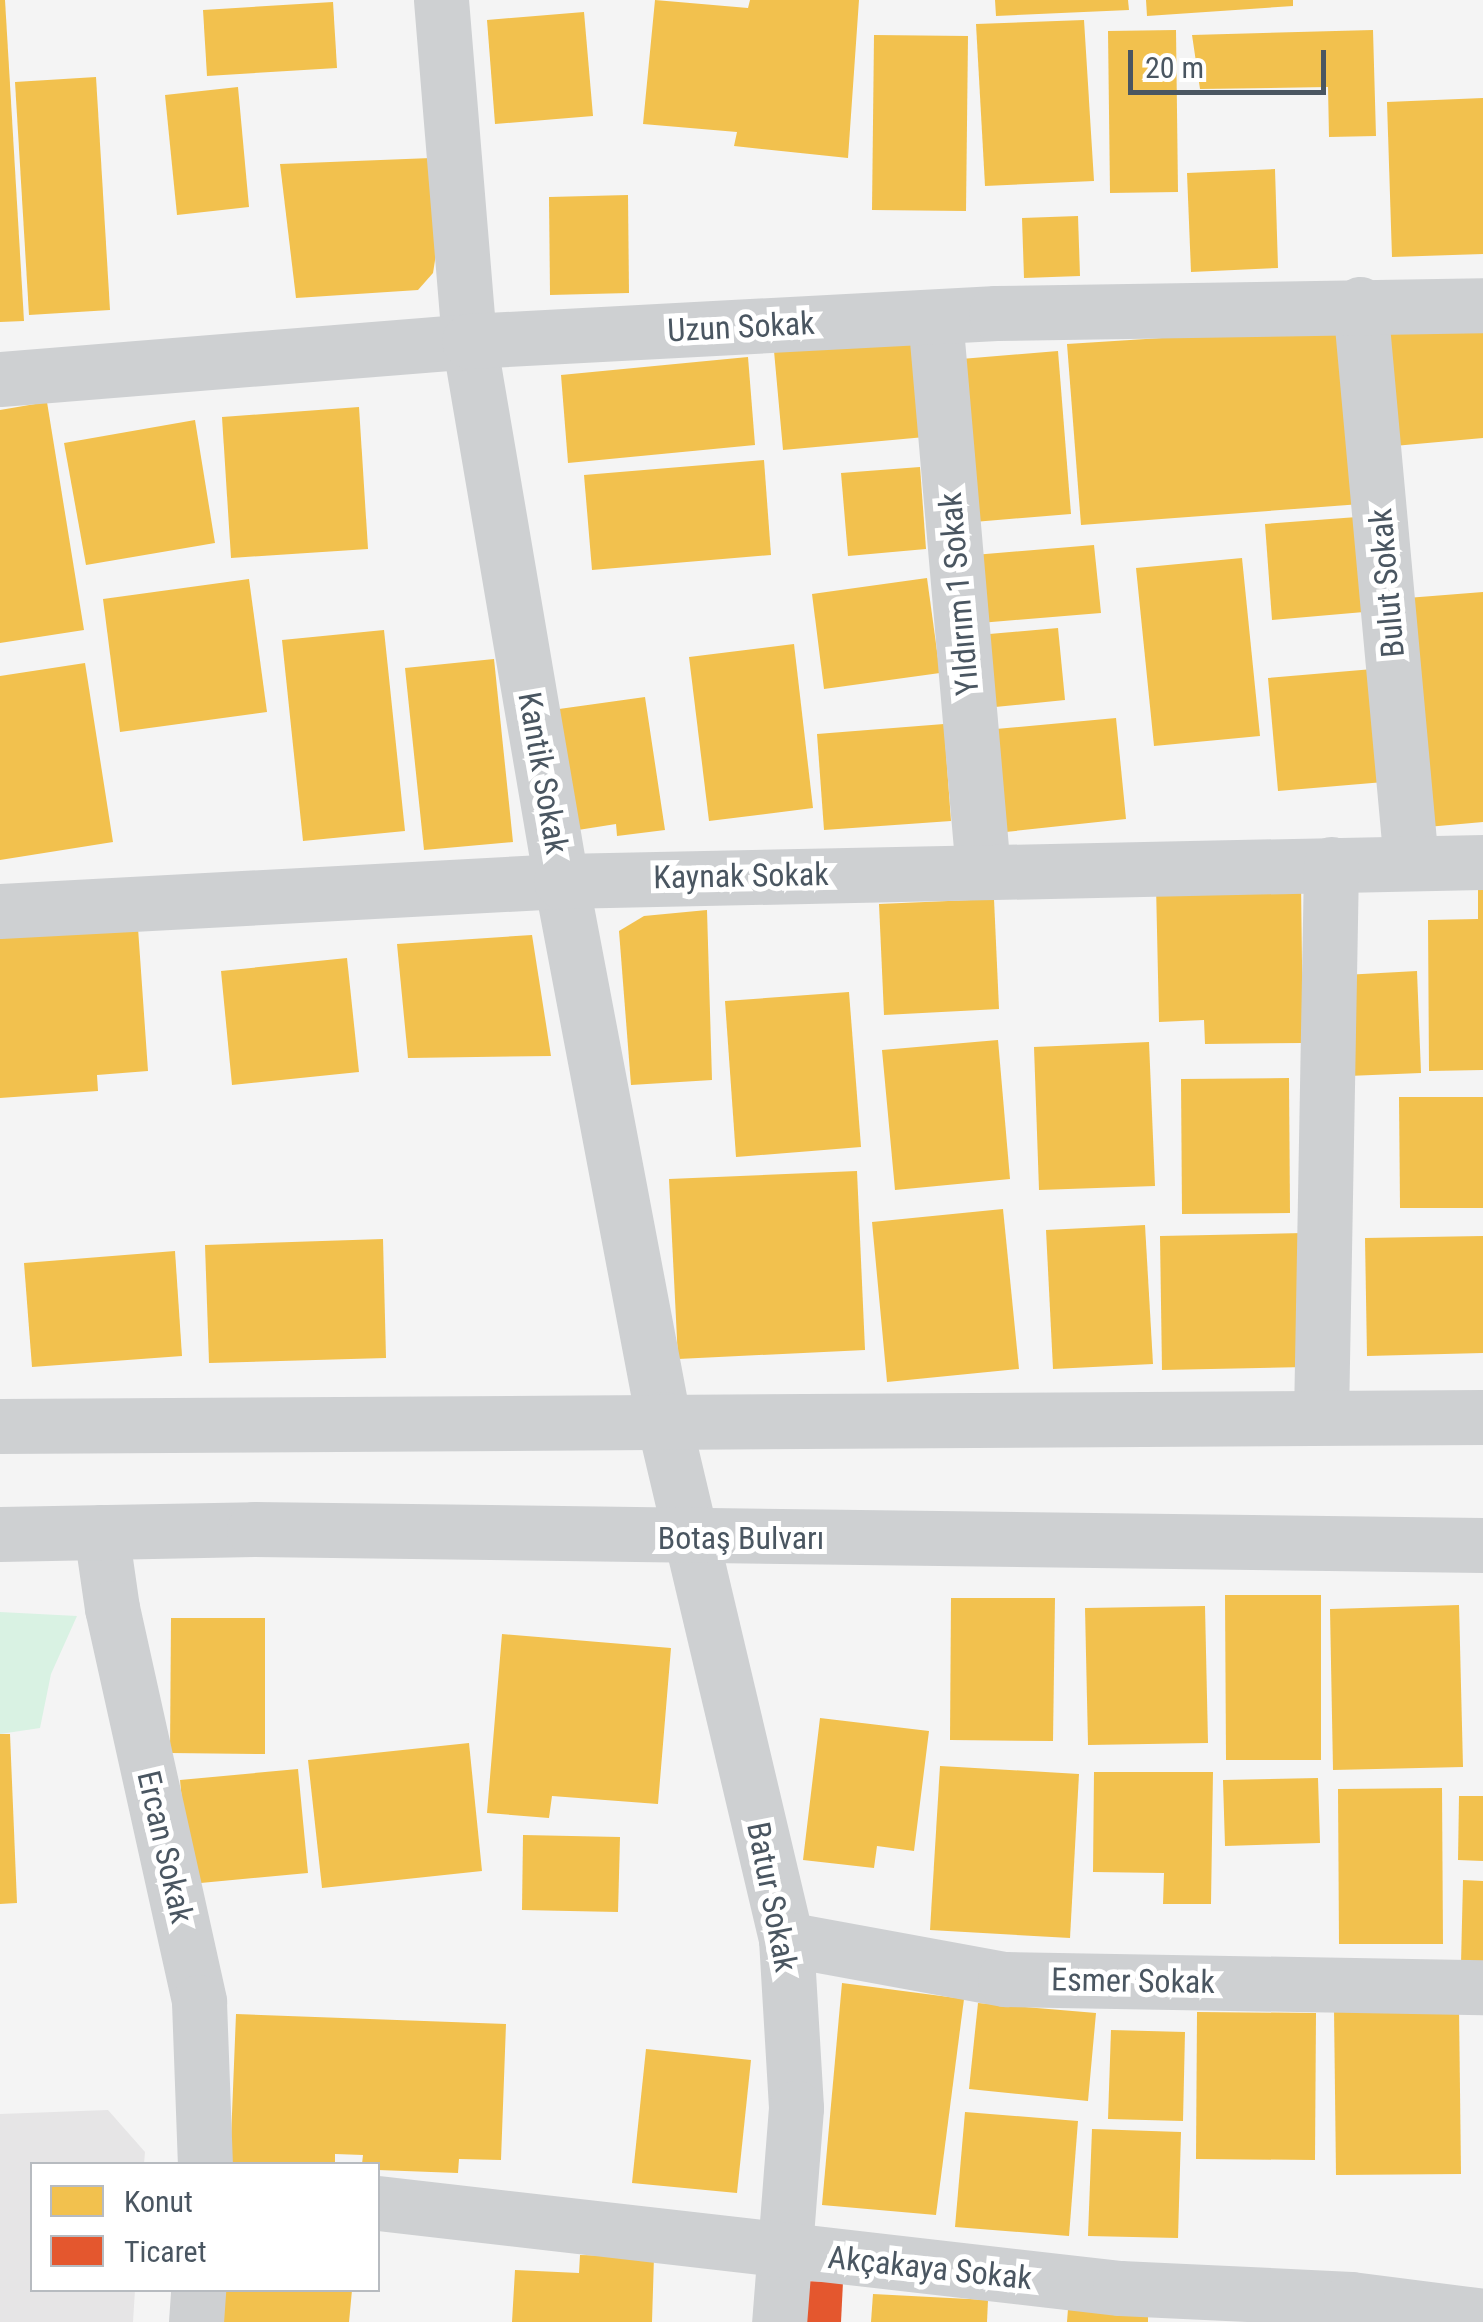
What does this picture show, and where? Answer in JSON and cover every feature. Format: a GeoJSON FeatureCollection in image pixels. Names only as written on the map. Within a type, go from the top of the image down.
{"type":"FeatureCollection","features":[{"type":"Feature","properties":{"kind":"street","name":"Kantik Sokak"},"geometry":{"type":"LineString","coordinates":[[441,0],[469,341],[562,881],[663,1419],[690,1539]]}},
{"type":"Feature","properties":{"kind":"street","name":"Uzun Sokak"},"geometry":{"type":"LineString","coordinates":[[0,379],[469,341],[935,317],[1360,304],[1483,305]]}},
{"type":"Feature","properties":{"kind":"street","name":"Bulut Sokak"},"geometry":{"type":"LineString","coordinates":[[1360,304],[1411,863]]}},
{"type":"Feature","properties":{"kind":"street","name":"Yıldırım 1 Sokak"},"geometry":{"type":"LineString","coordinates":[[935,317],[983,871]]}},
{"type":"Feature","properties":{"kind":"street","name":"Kaynak Sokak"},"geometry":{"type":"LineString","coordinates":[[0,911],[562,881],[1483,862]]}},
{"type":"Feature","properties":{"kind":"street"},"geometry":{"type":"LineString","coordinates":[[1321,1417],[1331,864]]}},
{"type":"Feature","properties":{"kind":"street"},"geometry":{"type":"LineString","coordinates":[[0,1426],[1483,1417]]}},
{"type":"Feature","properties":{"kind":"street","name":"Ercan Sokak"},"geometry":{"type":"LineString","coordinates":[[101,1532],[112,1608],[199,2002],[205,2162]]}},
{"type":"Feature","properties":{"kind":"street","name":"Botaş Bulvarı"},"geometry":{"type":"LineString","coordinates":[[0,1534],[690,1539],[1228,1537],[1483,1545]]}},
{"type":"Feature","properties":{"kind":"street","name":"Batur Sokak"},"geometry":{"type":"LineString","coordinates":[[690,1539],[786,1940],[796,2108],[779,2322]]}},
{"type":"Feature","properties":{"kind":"street","name":"Esmer Sokak"},"geometry":{"type":"LineString","coordinates":[[786,1940],[1004,1980],[1483,1987]]}},
{"type":"Feature","properties":{"kind":"street","name":"Akçakaya Sokak"},"geometry":{"type":"LineString","coordinates":[[380,2203],[785,2253],[1120,2288],[1349,2311],[1483,2316]]}},
{"type":"Feature","properties":{"kind":"street"},"geometry":{"type":"LineString","coordinates":[[196,2322],[198,2292]]}},
{"type":"Feature","properties":{"kind":"shaded area"},"geometry":{"type":"Polygon","coordinates":[[[108,2110],[145,2152],[144,2162],[30,2162],[30,2292],[135,2292],[133,2322],[0,2322],[0,2114],[108,2110]]]}},
{"type":"Feature","properties":{"kind":"green space"},"geometry":{"type":"Polygon","coordinates":[[[0,1612],[77,1616],[51,1674],[40,1728],[0,1734],[0,1612]]]}},
{"type":"Feature","properties":{"kind":"building: Konut"},"geometry":{"type":"Polygon","coordinates":[[[0,0],[5,0],[24,321],[0,322],[0,0]]]}},
{"type":"Feature","properties":{"kind":"building: Konut"},"geometry":{"type":"Polygon","coordinates":[[[655,0],[748,8],[750,0],[859,0],[848,158],[734,146],[737,132],[643,124],[655,0]]]}},
{"type":"Feature","properties":{"kind":"building: Konut"},"geometry":{"type":"Polygon","coordinates":[[[995,0],[1128,0],[1129,10],[996,16],[995,0]]]}},
{"type":"Feature","properties":{"kind":"building: Konut"},"geometry":{"type":"Polygon","coordinates":[[[1146,0],[1293,0],[1293,6],[1147,16],[1146,0]]]}},
{"type":"Feature","properties":{"kind":"building: Konut"},"geometry":{"type":"Polygon","coordinates":[[[333,2],[337,68],[207,76],[203,10],[333,2]]]}},
{"type":"Feature","properties":{"kind":"building: Konut"},"geometry":{"type":"Polygon","coordinates":[[[584,12],[593,116],[495,124],[487,20],[584,12]]]}},
{"type":"Feature","properties":{"kind":"building: Konut"},"geometry":{"type":"Polygon","coordinates":[[[1084,20],[1094,181],[985,186],[976,24],[1084,20]]]}},
{"type":"Feature","properties":{"kind":"building: Konut"},"geometry":{"type":"Polygon","coordinates":[[[1176,30],[1178,192],[1110,193],[1108,31],[1176,30]]]}},
{"type":"Feature","properties":{"kind":"building: Konut"},"geometry":{"type":"Polygon","coordinates":[[[1373,30],[1376,136],[1329,137],[1328,87],[1200,89],[1192,35],[1373,30]]]}},
{"type":"Feature","properties":{"kind":"building: Konut"},"geometry":{"type":"Polygon","coordinates":[[[874,35],[968,36],[966,211],[872,210],[874,35]]]}},
{"type":"Feature","properties":{"kind":"building: Konut"},"geometry":{"type":"Polygon","coordinates":[[[96,77],[110,310],[29,315],[15,82],[96,77]]]}},
{"type":"Feature","properties":{"kind":"building: Konut"},"geometry":{"type":"Polygon","coordinates":[[[238,87],[249,207],[177,215],[165,95],[238,87]]]}},
{"type":"Feature","properties":{"kind":"building: Konut"},"geometry":{"type":"Polygon","coordinates":[[[1483,98],[1483,254],[1392,257],[1387,102],[1483,98]]]}},
{"type":"Feature","properties":{"kind":"building: Konut"},"geometry":{"type":"Polygon","coordinates":[[[431,158],[436,254],[433,273],[418,290],[296,298],[280,164],[431,158]]]}},
{"type":"Feature","properties":{"kind":"building: Konut"},"geometry":{"type":"Polygon","coordinates":[[[1275,169],[1278,268],[1191,272],[1187,173],[1275,169]]]}},
{"type":"Feature","properties":{"kind":"building: Konut"},"geometry":{"type":"Polygon","coordinates":[[[628,195],[629,293],[550,295],[549,197],[628,195]]]}},
{"type":"Feature","properties":{"kind":"building: Konut"},"geometry":{"type":"Polygon","coordinates":[[[1078,216],[1080,276],[1024,278],[1022,218],[1078,216]]]}},
{"type":"Feature","properties":{"kind":"building: Konut"},"geometry":{"type":"Polygon","coordinates":[[[1483,318],[1483,438],[1394,446],[1383,327],[1483,318]]]}},
{"type":"Feature","properties":{"kind":"building: Konut"},"geometry":{"type":"Polygon","coordinates":[[[1350,326],[1361,504],[1081,525],[1067,344],[1350,326]]]}},
{"type":"Feature","properties":{"kind":"building: Konut"},"geometry":{"type":"Polygon","coordinates":[[[916,338],[925,437],[783,450],[774,351],[916,338]]]}},
{"type":"Feature","properties":{"kind":"building: Konut"},"geometry":{"type":"Polygon","coordinates":[[[1058,351],[1071,514],[974,522],[961,359],[1058,351]]]}},
{"type":"Feature","properties":{"kind":"building: Konut"},"geometry":{"type":"Polygon","coordinates":[[[748,357],[755,445],[568,463],[561,375],[748,357]]]}},
{"type":"Feature","properties":{"kind":"building: Konut"},"geometry":{"type":"Polygon","coordinates":[[[47,402],[84,630],[0,643],[0,410],[47,402]]]}},
{"type":"Feature","properties":{"kind":"building: Konut"},"geometry":{"type":"Polygon","coordinates":[[[359,407],[368,549],[231,558],[222,417],[359,407]]]}},
{"type":"Feature","properties":{"kind":"building: Konut"},"geometry":{"type":"Polygon","coordinates":[[[195,420],[215,543],[86,565],[64,443],[195,420]]]}},
{"type":"Feature","properties":{"kind":"building: Konut"},"geometry":{"type":"Polygon","coordinates":[[[764,460],[771,555],[592,570],[584,475],[764,460]]]}},
{"type":"Feature","properties":{"kind":"building: Konut"},"geometry":{"type":"Polygon","coordinates":[[[920,467],[926,549],[848,556],[841,473],[920,467]]]}},
{"type":"Feature","properties":{"kind":"building: Konut"},"geometry":{"type":"Polygon","coordinates":[[[1357,517],[1364,612],[1272,620],[1265,524],[1357,517]]]}},
{"type":"Feature","properties":{"kind":"building: Konut"},"geometry":{"type":"Polygon","coordinates":[[[1094,545],[1101,613],[980,623],[974,555],[1094,545]]]}},
{"type":"Feature","properties":{"kind":"building: Konut"},"geometry":{"type":"Polygon","coordinates":[[[1242,558],[1260,736],[1154,746],[1136,568],[1242,558]]]}},
{"type":"Feature","properties":{"kind":"building: Konut"},"geometry":{"type":"Polygon","coordinates":[[[927,578],[940,673],[824,689],[812,594],[927,578]]]}},
{"type":"Feature","properties":{"kind":"building: Konut"},"geometry":{"type":"Polygon","coordinates":[[[249,579],[267,712],[120,732],[103,599],[249,579]]]}},
{"type":"Feature","properties":{"kind":"building: Konut"},"geometry":{"type":"Polygon","coordinates":[[[1483,592],[1483,822],[1427,827],[1407,598],[1483,592]]]}},
{"type":"Feature","properties":{"kind":"building: Konut"},"geometry":{"type":"Polygon","coordinates":[[[1058,628],[1065,700],[985,708],[978,635],[1058,628]]]}},
{"type":"Feature","properties":{"kind":"building: Konut"},"geometry":{"type":"Polygon","coordinates":[[[384,630],[405,831],[303,841],[282,640],[384,630]]]}},
{"type":"Feature","properties":{"kind":"building: Konut"},"geometry":{"type":"Polygon","coordinates":[[[794,644],[813,808],[709,821],[689,657],[794,644]]]}},
{"type":"Feature","properties":{"kind":"building: Konut"},"geometry":{"type":"Polygon","coordinates":[[[494,659],[513,842],[424,850],[405,668],[494,659]]]}},
{"type":"Feature","properties":{"kind":"building: Konut"},"geometry":{"type":"Polygon","coordinates":[[[85,663],[113,842],[0,860],[0,676],[85,663]]]}},
{"type":"Feature","properties":{"kind":"building: Konut"},"geometry":{"type":"Polygon","coordinates":[[[1373,669],[1384,782],[1278,791],[1268,678],[1373,669]]]}},
{"type":"Feature","properties":{"kind":"building: Konut"},"geometry":{"type":"Polygon","coordinates":[[[645,697],[665,830],[617,836],[616,824],[578,830],[559,709],[645,697]]]}},
{"type":"Feature","properties":{"kind":"building: Konut"},"geometry":{"type":"Polygon","coordinates":[[[1116,718],[1126,819],[996,833],[985,730],[1116,718]]]}},
{"type":"Feature","properties":{"kind":"building: Konut"},"geometry":{"type":"Polygon","coordinates":[[[944,724],[951,821],[824,830],[817,734],[944,724]]]}},
{"type":"Feature","properties":{"kind":"building: Konut"},"geometry":{"type":"Polygon","coordinates":[[[1301,882],[1303,1043],[1205,1044],[1204,1020],[1159,1022],[1156,885],[1301,882]]]}},
{"type":"Feature","properties":{"kind":"building: Konut"},"geometry":{"type":"Polygon","coordinates":[[[1478,885],[1483,885],[1483,1070],[1429,1071],[1428,920],[1478,919],[1478,885]]]}},
{"type":"Feature","properties":{"kind":"building: Konut"},"geometry":{"type":"Polygon","coordinates":[[[994,899],[999,1009],[884,1015],[879,904],[994,899]]]}},
{"type":"Feature","properties":{"kind":"building: Konut"},"geometry":{"type":"Polygon","coordinates":[[[707,910],[712,1080],[631,1085],[619,931],[644,916],[707,910]]]}},
{"type":"Feature","properties":{"kind":"building: Konut"},"geometry":{"type":"Polygon","coordinates":[[[138,928],[148,1071],[97,1075],[98,1091],[0,1098],[0,937],[138,928]]]}},
{"type":"Feature","properties":{"kind":"building: Konut"},"geometry":{"type":"Polygon","coordinates":[[[532,935],[551,1056],[408,1058],[397,944],[532,935]]]}},
{"type":"Feature","properties":{"kind":"building: Konut"},"geometry":{"type":"Polygon","coordinates":[[[347,958],[359,1072],[232,1085],[221,971],[347,958]]]}},
{"type":"Feature","properties":{"kind":"building: Konut"},"geometry":{"type":"Polygon","coordinates":[[[1417,971],[1421,1073],[1348,1076],[1344,975],[1417,971]]]}},
{"type":"Feature","properties":{"kind":"building: Konut"},"geometry":{"type":"Polygon","coordinates":[[[849,992],[861,1147],[736,1157],[725,1001],[849,992]]]}},
{"type":"Feature","properties":{"kind":"building: Konut"},"geometry":{"type":"Polygon","coordinates":[[[998,1040],[1010,1179],[895,1190],[882,1050],[998,1040]]]}},
{"type":"Feature","properties":{"kind":"building: Konut"},"geometry":{"type":"Polygon","coordinates":[[[1149,1042],[1155,1186],[1039,1190],[1034,1047],[1149,1042]]]}},
{"type":"Feature","properties":{"kind":"building: Konut"},"geometry":{"type":"Polygon","coordinates":[[[1289,1078],[1290,1213],[1182,1214],[1181,1079],[1289,1078]]]}},
{"type":"Feature","properties":{"kind":"building: Konut"},"geometry":{"type":"Polygon","coordinates":[[[1399,1097],[1483,1097],[1483,1208],[1400,1208],[1399,1097]]]}},
{"type":"Feature","properties":{"kind":"building: Konut"},"geometry":{"type":"Polygon","coordinates":[[[857,1171],[865,1350],[678,1359],[669,1179],[857,1171]]]}},
{"type":"Feature","properties":{"kind":"building: Konut"},"geometry":{"type":"Polygon","coordinates":[[[1003,1209],[1019,1369],[887,1382],[872,1222],[1003,1209]]]}},
{"type":"Feature","properties":{"kind":"building: Konut"},"geometry":{"type":"Polygon","coordinates":[[[1145,1225],[1153,1364],[1053,1369],[1046,1230],[1145,1225]]]}},
{"type":"Feature","properties":{"kind":"building: Konut"},"geometry":{"type":"Polygon","coordinates":[[[1303,1233],[1305,1367],[1162,1370],[1160,1236],[1303,1233]]]}},
{"type":"Feature","properties":{"kind":"building: Konut"},"geometry":{"type":"Polygon","coordinates":[[[1483,1236],[1483,1353],[1367,1356],[1365,1238],[1483,1236]]]}},
{"type":"Feature","properties":{"kind":"building: Konut"},"geometry":{"type":"Polygon","coordinates":[[[383,1239],[386,1358],[209,1363],[205,1245],[383,1239]]]}},
{"type":"Feature","properties":{"kind":"building: Konut"},"geometry":{"type":"Polygon","coordinates":[[[175,1251],[182,1356],[32,1367],[24,1263],[175,1251]]]}},
{"type":"Feature","properties":{"kind":"building: Konut"},"geometry":{"type":"Polygon","coordinates":[[[1225,1595],[1321,1595],[1321,1760],[1226,1760],[1225,1595]]]}},
{"type":"Feature","properties":{"kind":"building: Konut"},"geometry":{"type":"Polygon","coordinates":[[[951,1598],[1055,1598],[1053,1741],[950,1740],[951,1598]]]}},
{"type":"Feature","properties":{"kind":"building: Konut"},"geometry":{"type":"Polygon","coordinates":[[[1459,1605],[1463,1767],[1333,1770],[1330,1609],[1459,1605]]]}},
{"type":"Feature","properties":{"kind":"building: Konut"},"geometry":{"type":"Polygon","coordinates":[[[1205,1606],[1208,1743],[1088,1745],[1085,1608],[1205,1606]]]}},
{"type":"Feature","properties":{"kind":"building: Konut"},"geometry":{"type":"Polygon","coordinates":[[[171,1618],[265,1618],[265,1754],[170,1753],[171,1618]]]}},
{"type":"Feature","properties":{"kind":"building: Konut"},"geometry":{"type":"Polygon","coordinates":[[[502,1634],[671,1648],[658,1804],[552,1796],[549,1818],[487,1813],[502,1634]]]}},
{"type":"Feature","properties":{"kind":"building: Konut"},"geometry":{"type":"Polygon","coordinates":[[[820,1718],[929,1731],[914,1851],[877,1846],[874,1868],[803,1860],[820,1718]]]}},
{"type":"Feature","properties":{"kind":"building: Konut"},"geometry":{"type":"Polygon","coordinates":[[[0,1734],[10,1734],[17,1903],[0,1904],[0,1734]]]}},
{"type":"Feature","properties":{"kind":"building: Konut"},"geometry":{"type":"Polygon","coordinates":[[[469,1743],[482,1871],[322,1888],[308,1760],[469,1743]]]}},
{"type":"Feature","properties":{"kind":"building: Konut"},"geometry":{"type":"Polygon","coordinates":[[[940,1766],[1079,1774],[1070,1938],[930,1930],[940,1766]]]}},
{"type":"Feature","properties":{"kind":"building: Konut"},"geometry":{"type":"Polygon","coordinates":[[[298,1769],[308,1873],[190,1884],[180,1780],[298,1769]]]}},
{"type":"Feature","properties":{"kind":"building: Konut"},"geometry":{"type":"Polygon","coordinates":[[[1094,1772],[1213,1772],[1211,1904],[1163,1904],[1164,1873],[1093,1872],[1094,1772]]]}},
{"type":"Feature","properties":{"kind":"building: Konut"},"geometry":{"type":"Polygon","coordinates":[[[1318,1778],[1320,1843],[1225,1846],[1223,1780],[1318,1778]]]}},
{"type":"Feature","properties":{"kind":"building: Konut"},"geometry":{"type":"Polygon","coordinates":[[[1442,1788],[1443,1944],[1339,1944],[1338,1789],[1442,1788]]]}},
{"type":"Feature","properties":{"kind":"building: Konut"},"geometry":{"type":"Polygon","coordinates":[[[1459,1796],[1483,1796],[1483,1861],[1458,1860],[1459,1796]]]}},
{"type":"Feature","properties":{"kind":"building: Konut"},"geometry":{"type":"Polygon","coordinates":[[[523,1835],[620,1837],[618,1912],[522,1910],[523,1835]]]}},
{"type":"Feature","properties":{"kind":"building: Konut"},"geometry":{"type":"Polygon","coordinates":[[[1463,1880],[1483,1881],[1483,1964],[1461,1964],[1463,1880]]]}},
{"type":"Feature","properties":{"kind":"building: Konut"},"geometry":{"type":"Polygon","coordinates":[[[842,1983],[964,1999],[936,2215],[822,2205],[842,1983]]]}},
{"type":"Feature","properties":{"kind":"building: Konut"},"geometry":{"type":"Polygon","coordinates":[[[978,2003],[1096,2013],[1088,2101],[969,2089],[978,2003]]]}},
{"type":"Feature","properties":{"kind":"building: Konut"},"geometry":{"type":"Polygon","coordinates":[[[1459,2007],[1461,2174],[1336,2175],[1334,2008],[1459,2007]]]}},
{"type":"Feature","properties":{"kind":"building: Konut"},"geometry":{"type":"Polygon","coordinates":[[[1197,2012],[1316,2013],[1315,2160],[1196,2159],[1197,2012]]]}},
{"type":"Feature","properties":{"kind":"building: Konut"},"geometry":{"type":"Polygon","coordinates":[[[236,2014],[506,2024],[501,2160],[459,2159],[458,2173],[380,2170],[380,2162],[362,2162],[363,2155],[335,2154],[335,2162],[230,2162],[236,2014]]]}},
{"type":"Feature","properties":{"kind":"building: Konut"},"geometry":{"type":"Polygon","coordinates":[[[1111,2030],[1185,2032],[1183,2121],[1108,2119],[1111,2030]]]}},
{"type":"Feature","properties":{"kind":"building: Konut"},"geometry":{"type":"Polygon","coordinates":[[[646,2049],[751,2060],[737,2193],[632,2183],[646,2049]]]}},
{"type":"Feature","properties":{"kind":"building: Konut"},"geometry":{"type":"Polygon","coordinates":[[[965,2112],[1078,2121],[1069,2236],[955,2227],[965,2112]]]}},
{"type":"Feature","properties":{"kind":"building: Konut"},"geometry":{"type":"Polygon","coordinates":[[[1092,2129],[1181,2132],[1178,2238],[1088,2236],[1092,2129]]]}},
{"type":"Feature","properties":{"kind":"building: Konut"},"geometry":{"type":"Polygon","coordinates":[[[580,2255],[654,2257],[652,2322],[512,2322],[515,2270],[579,2273],[580,2255]]]}},
{"type":"Feature","properties":{"kind":"building: Konut"},"geometry":{"type":"Polygon","coordinates":[[[225,2292],[352,2292],[349,2322],[223,2322],[225,2292]]]}},
{"type":"Feature","properties":{"kind":"building: Konut"},"geometry":{"type":"Polygon","coordinates":[[[873,2294],[988,2300],[987,2322],[871,2322],[873,2294]]]}},
{"type":"Feature","properties":{"kind":"building: Konut"},"geometry":{"type":"Polygon","coordinates":[[[1068,2309],[1148,2315],[1148,2322],[1067,2322],[1068,2309]]]}},
{"type":"Feature","properties":{"kind":"building: Ticaret"},"geometry":{"type":"Polygon","coordinates":[[[796,2281],[843,2282],[841,2322],[794,2322],[796,2281]]]}}]}
